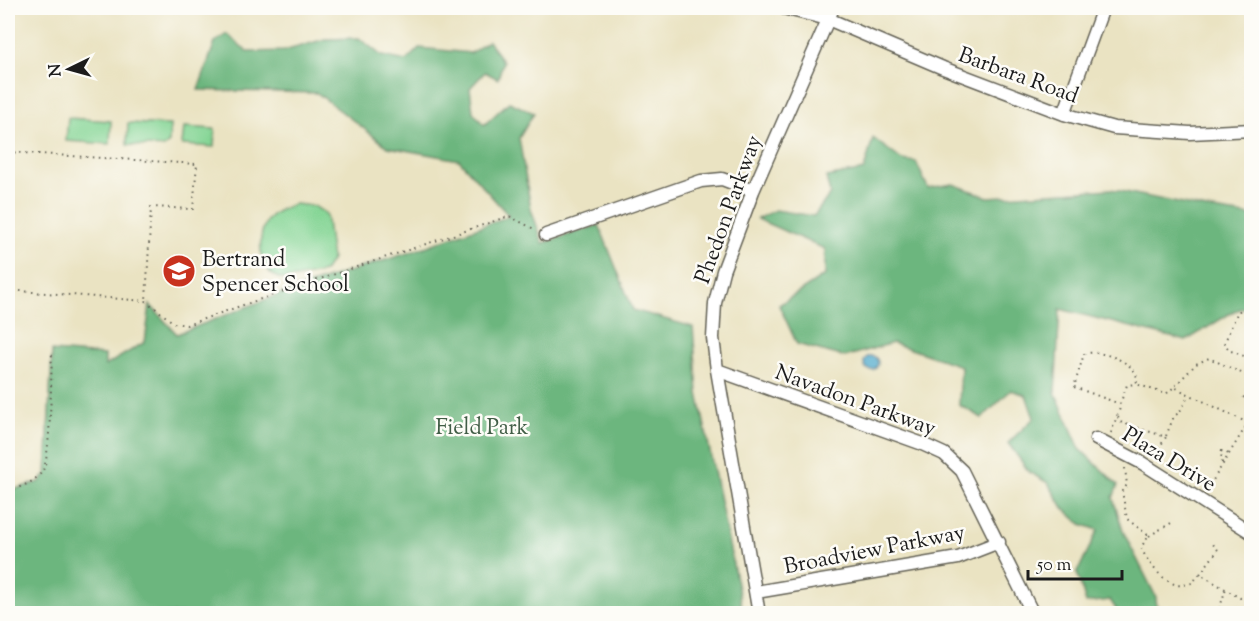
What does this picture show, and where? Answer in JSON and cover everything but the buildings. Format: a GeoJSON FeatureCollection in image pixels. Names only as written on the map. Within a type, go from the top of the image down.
{"type":"FeatureCollection","features":[{"type":"Feature","properties":{"kind":"street","name":"Barbara Road"},"geometry":{"type":"LineString","coordinates":[[783,8],[830,13],[943,68],[1064,114],[1114,128],[1190,133],[1251,130]]}},
{"type":"Feature","properties":{"kind":"street"},"geometry":{"type":"LineString","coordinates":[[1064,114],[1103,8]]}},
{"type":"Feature","properties":{"kind":"street","name":"Phedon Parkway"},"geometry":{"type":"LineString","coordinates":[[759,614],[717,370],[713,338],[715,303],[723,272],[753,191],[830,13]]}},
{"type":"Feature","properties":{"kind":"street"},"geometry":{"type":"LineString","coordinates":[[546,235],[701,180],[722,179],[753,191]]}},
{"type":"Feature","properties":{"kind":"street","name":"Navadon Parkway"},"geometry":{"type":"LineString","coordinates":[[717,370],[920,443],[944,454],[962,471],[1032,614]]}},
{"type":"Feature","properties":{"kind":"street","name":"Plaza Drive"},"geometry":{"type":"LineString","coordinates":[[1096,439],[1147,465],[1251,532]]}},
{"type":"Feature","properties":{"kind":"street","name":"Broadview Parkway"},"geometry":{"type":"LineString","coordinates":[[756,592],[958,558],[999,543]]}},
{"type":"Feature","properties":{"kind":"path"},"geometry":{"type":"LineString","coordinates":[[8,152],[196,164],[193,209],[151,207],[146,301]]}},
{"type":"Feature","properties":{"kind":"path"},"geometry":{"type":"LineString","coordinates":[[8,290],[146,301],[174,323],[187,325],[281,291],[407,252],[509,216],[546,235]]}},
{"type":"Feature","properties":{"kind":"path"},"geometry":{"type":"LineString","coordinates":[[1251,309],[1238,311],[1224,344],[1231,351],[1251,359]]}},
{"type":"Feature","properties":{"kind":"path"},"geometry":{"type":"LineString","coordinates":[[8,491],[35,480],[44,468],[51,351]]}},
{"type":"Feature","properties":{"kind":"path"},"geometry":{"type":"LineString","coordinates":[[1120,404],[1075,389],[1074,383],[1084,354],[1097,352],[1125,363],[1137,373],[1139,377],[1136,384]]}},
{"type":"Feature","properties":{"kind":"path"},"geometry":{"type":"LineString","coordinates":[[1113,430],[1127,385],[1136,384],[1166,394],[1196,364],[1209,358],[1251,378]]}},
{"type":"Feature","properties":{"kind":"path"},"geometry":{"type":"LineString","coordinates":[[1174,387],[1250,424],[1211,485]]}},
{"type":"Feature","properties":{"kind":"path"},"geometry":{"type":"LineString","coordinates":[[1156,453],[1166,437],[1174,416],[1179,413],[1189,395]]}},
{"type":"Feature","properties":{"kind":"path"},"geometry":{"type":"LineString","coordinates":[[1243,397],[1251,401]]}},
{"type":"Feature","properties":{"kind":"path"},"geometry":{"type":"LineString","coordinates":[[1118,417],[1120,422],[1166,437]]}},
{"type":"Feature","properties":{"kind":"path"},"geometry":{"type":"LineString","coordinates":[[1222,465],[1221,451],[1229,454]]}},
{"type":"Feature","properties":{"kind":"path"},"geometry":{"type":"LineString","coordinates":[[1125,467],[1127,485],[1122,491],[1127,519],[1149,536]]}},
{"type":"Feature","properties":{"kind":"path"},"geometry":{"type":"LineString","coordinates":[[1171,523],[1149,536],[1141,547],[1144,557],[1164,577],[1178,585],[1192,583],[1200,574],[1218,550],[1212,543]]}},
{"type":"Feature","properties":{"kind":"path"},"geometry":{"type":"LineString","coordinates":[[1200,574],[1240,598],[1251,596]]}},
{"type":"Feature","properties":{"kind":"path"},"geometry":{"type":"LineString","coordinates":[[1218,614],[1226,588]]}},
{"type":"Feature","properties":{"kind":"green space","name":"Field Park"},"geometry":{"type":"Polygon","coordinates":[[[227,34],[248,52],[284,51],[325,39],[359,38],[382,56],[406,61],[419,48],[471,53],[488,41],[503,62],[498,79],[485,72],[470,88],[473,112],[484,125],[509,102],[534,113],[519,138],[531,209],[543,243],[599,225],[633,310],[693,327],[698,393],[743,613],[8,614],[8,491],[39,482],[46,474],[52,351],[105,355],[105,366],[145,342],[150,305],[177,334],[288,291],[414,251],[509,216],[459,160],[388,147],[317,93],[198,90],[215,42],[227,34]]]}},
{"type":"Feature","properties":{"kind":"green space"},"geometry":{"type":"Polygon","coordinates":[[[68,118],[111,121],[110,144],[66,141],[68,118]]]}},
{"type":"Feature","properties":{"kind":"green space"},"geometry":{"type":"Polygon","coordinates":[[[128,123],[170,125],[169,143],[164,147],[127,145],[128,123]]]}},
{"type":"Feature","properties":{"kind":"green space"},"geometry":{"type":"Polygon","coordinates":[[[184,127],[215,129],[214,147],[182,145],[184,127]]]}},
{"type":"Feature","properties":{"kind":"green space"},"geometry":{"type":"Polygon","coordinates":[[[873,138],[902,160],[916,162],[928,188],[953,184],[988,197],[1111,189],[1251,216],[1251,306],[1234,311],[1186,341],[1060,309],[1055,392],[1080,449],[1118,485],[1113,498],[1123,531],[1156,597],[1157,613],[1115,613],[1116,609],[1110,600],[1086,603],[1077,573],[1098,530],[1081,524],[1064,509],[1048,483],[1029,472],[1008,443],[1034,418],[1026,395],[1011,390],[982,418],[959,405],[961,366],[893,343],[845,357],[797,344],[779,305],[825,275],[825,249],[757,219],[775,210],[814,216],[830,194],[826,177],[864,170],[873,138]]]}},
{"type":"Feature","properties":{"kind":"green space"},"geometry":{"type":"Polygon","coordinates":[[[295,204],[314,206],[326,214],[332,259],[324,272],[283,279],[274,276],[264,262],[261,252],[262,232],[270,217],[281,209],[295,204]]]}},
{"type":"Feature","properties":{"kind":"water"},"geometry":{"type":"Polygon","coordinates":[[[871,356],[876,358],[878,363],[876,368],[871,370],[866,368],[864,363],[866,358],[871,356]]]}},
{"type":"Feature","properties":{"kind":"place","name":"Bertrand Spencer School"},"geometry":{"type":"Point","coordinates":[179,271]}}]}
